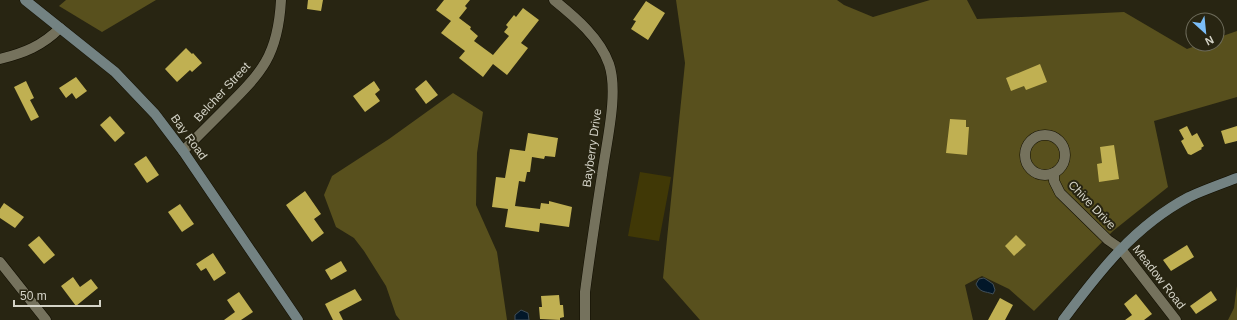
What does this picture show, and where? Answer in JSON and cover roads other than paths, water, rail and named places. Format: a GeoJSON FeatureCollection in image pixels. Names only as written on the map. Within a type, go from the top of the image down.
{"type":"FeatureCollection","features":[{"type":"Feature","properties":{"kind":"main road","name":"Bay Road"},"geometry":{"type":"LineString","coordinates":[[25,0],[115,72],[155,114],[183,151],[298,320]]}},
{"type":"Feature","properties":{"kind":"main road"},"geometry":{"type":"LineString","coordinates":[[1063,320],[1102,268],[1121,249],[1164,212],[1189,197],[1237,178]]}},
{"type":"Feature","properties":{"kind":"street","name":"Belcher Street"},"geometry":{"type":"LineString","coordinates":[[183,151],[260,72],[270,54],[278,33],[281,0]]}},
{"type":"Feature","properties":{"kind":"street","name":"Bayberry Drive"},"geometry":{"type":"LineString","coordinates":[[554,0],[575,18],[597,42],[608,62],[612,78],[610,117],[585,292],[585,320]]}},
{"type":"Feature","properties":{"kind":"street"},"geometry":{"type":"LineString","coordinates":[[0,59],[29,51],[40,46],[60,28]]}},
{"type":"Feature","properties":{"kind":"street","name":"Chive Drive"},"geometry":{"type":"LineString","coordinates":[[1050,135],[1056,137],[1064,146],[1066,159],[1060,170],[1054,173],[1048,175],[1036,173],[1027,163],[1025,157],[1028,144],[1037,136],[1050,135]]}},
{"type":"Feature","properties":{"kind":"street","name":"Chive Drive"},"geometry":{"type":"LineString","coordinates":[[1054,173],[1054,181],[1060,193],[1108,240],[1121,249]]}},
{"type":"Feature","properties":{"kind":"street","name":"Meadow Road"},"geometry":{"type":"LineString","coordinates":[[1121,249],[1176,320]]}},
{"type":"Feature","properties":{"kind":"street"},"geometry":{"type":"LineString","coordinates":[[0,262],[46,320]]}},
{"type":"Feature","properties":{"kind":"water"},"geometry":{"type":"Polygon","coordinates":[[[984,278],[993,284],[995,290],[993,294],[979,289],[976,284],[979,279],[984,278]]]}},
{"type":"Feature","properties":{"kind":"water"},"geometry":{"type":"Polygon","coordinates":[[[521,310],[528,313],[529,320],[515,320],[515,315],[521,310]]]}}]}
